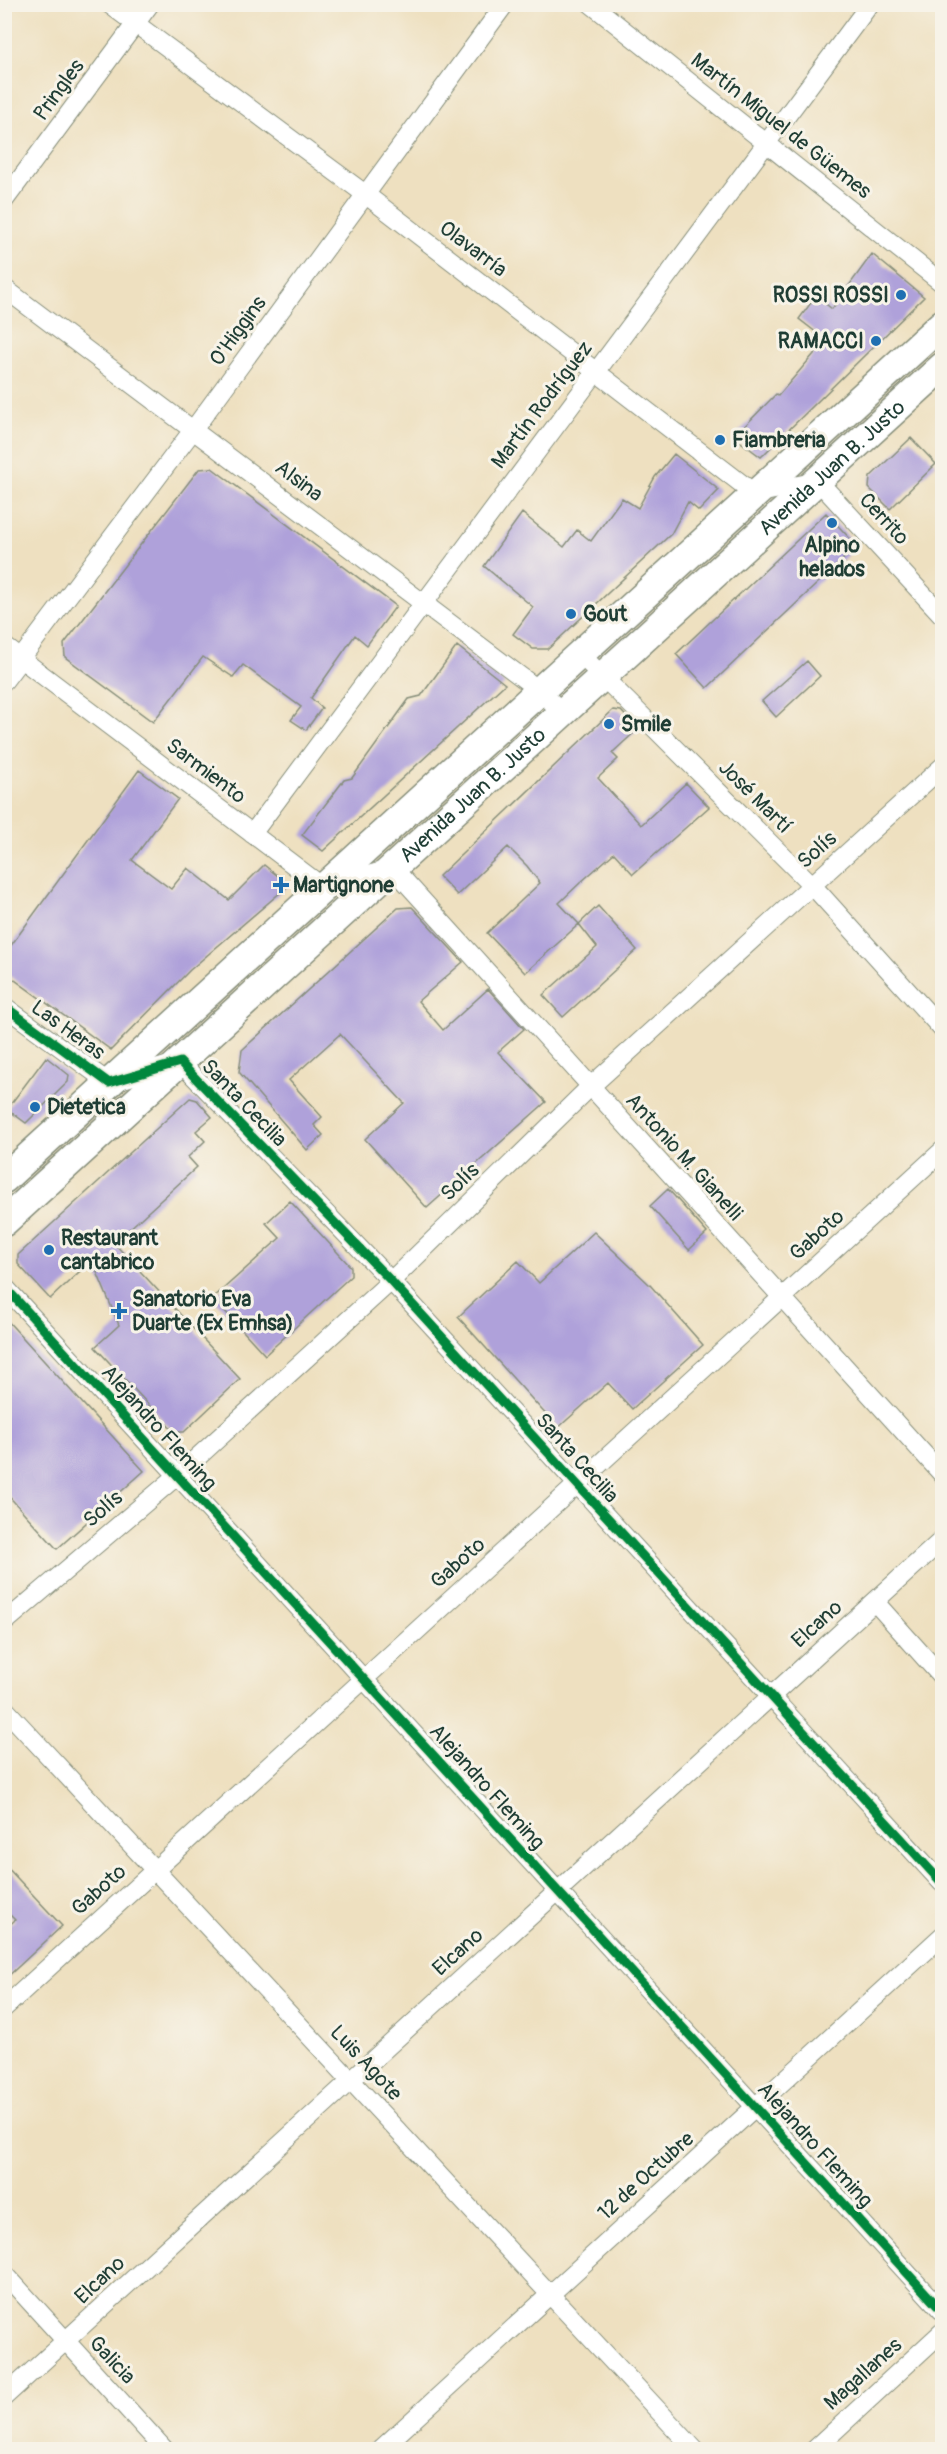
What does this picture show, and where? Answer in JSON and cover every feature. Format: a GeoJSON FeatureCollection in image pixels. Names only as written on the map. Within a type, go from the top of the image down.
{"type":"FeatureCollection","features":[{"type":"Feature","properties":{"kind":"main road","name":"Avenida Juan B. Justo"},"geometry":{"type":"LineString","coordinates":[[4,1179],[942,324]]}},
{"type":"Feature","properties":{"kind":"main road","name":"Avenida Juan B. Justo"},"geometry":{"type":"LineString","coordinates":[[4,1222],[942,368]]}},
{"type":"Feature","properties":{"kind":"street","name":"Olavarría"},"geometry":{"type":"LineString","coordinates":[[109,4],[365,194],[755,495]]}},
{"type":"Feature","properties":{"kind":"street","name":"Pringles"},"geometry":{"type":"LineString","coordinates":[[4,201],[150,4]]}},
{"type":"Feature","properties":{"kind":"street","name":"O'Higgins"},"geometry":{"type":"LineString","coordinates":[[4,681],[194,430],[505,4]]}},
{"type":"Feature","properties":{"kind":"street","name":"Martín Miguel de Güemes"},"geometry":{"type":"LineString","coordinates":[[591,4],[942,283]]}},
{"type":"Feature","properties":{"kind":"street","name":"Martín Rodríguez"},"geometry":{"type":"LineString","coordinates":[[252,834],[422,602],[870,4]]}},
{"type":"Feature","properties":{"kind":"street","name":"Alsina"},"geometry":{"type":"LineString","coordinates":[[4,288],[540,691],[563,713]]}},
{"type":"Feature","properties":{"kind":"street"},"geometry":{"type":"LineString","coordinates":[[755,495],[818,481]]}},
{"type":"Feature","properties":{"kind":"street","name":"Cerrito"},"geometry":{"type":"LineString","coordinates":[[818,481],[942,615]]}},
{"type":"Feature","properties":{"kind":"street","name":"Sarmiento"},"geometry":{"type":"LineString","coordinates":[[4,646],[324,888]]}},
{"type":"Feature","properties":{"kind":"street","name":"José Martí"},"geometry":{"type":"LineString","coordinates":[[580,654],[812,885],[942,1029]]}},
{"type":"Feature","properties":{"kind":"street","name":"Solís"},"geometry":{"type":"LineString","coordinates":[[4,1623],[178,1475],[391,1281],[590,1087],[942,767]]}},
{"type":"Feature","properties":{"kind":"street"},"geometry":{"type":"LineString","coordinates":[[324,888],[393,868]]}},
{"type":"Feature","properties":{"kind":"street","name":"Antonio M. Gianelli"},"geometry":{"type":"LineString","coordinates":[[393,868],[942,1474]]}},
{"type":"Feature","properties":{"kind":"street","name":"Las Heras"},"geometry":{"type":"LineString","coordinates":[[4,1006],[109,1083],[180,1062]]}},
{"type":"Feature","properties":{"kind":"street","name":"Santa Cecilia"},"geometry":{"type":"LineString","coordinates":[[180,1062],[391,1281],[942,1883]]}},
{"type":"Feature","properties":{"kind":"street","name":"Gaboto"},"geometry":{"type":"LineString","coordinates":[[4,2008],[942,1151]]}},
{"type":"Feature","properties":{"kind":"street","name":"Alejandro Fleming"},"geometry":{"type":"LineString","coordinates":[[4,1286],[942,2311]]}},
{"type":"Feature","properties":{"kind":"street","name":"Elcano"},"geometry":{"type":"LineString","coordinates":[[4,2397],[942,1540]]}},
{"type":"Feature","properties":{"kind":"street"},"geometry":{"type":"LineString","coordinates":[[875,1602],[942,1677]]}},
{"type":"Feature","properties":{"kind":"street","name":"Luis Agote"},"geometry":{"type":"LineString","coordinates":[[4,1708],[695,2450]]}},
{"type":"Feature","properties":{"kind":"street","name":"12 de Octubre"},"geometry":{"type":"LineString","coordinates":[[380,2450],[942,1936]]}},
{"type":"Feature","properties":{"kind":"street","name":"Galicia"},"geometry":{"type":"LineString","coordinates":[[4,2273],[165,2450]]}},
{"type":"Feature","properties":{"kind":"street","name":"Magallanes"},"geometry":{"type":"LineString","coordinates":[[814,2450],[942,2332]]}},
{"type":"Feature","properties":{"kind":"building"},"geometry":{"type":"Polygon","coordinates":[[[872,254],[924,297],[761,457],[734,437],[776,394],[778,396],[826,340],[799,319],[816,296],[832,309],[872,254]]]}},
{"type":"Feature","properties":{"kind":"building"},"geometry":{"type":"Polygon","coordinates":[[[911,438],[936,464],[890,509],[869,488],[870,477],[911,438]]]}},
{"type":"Feature","properties":{"kind":"building"},"geometry":{"type":"Polygon","coordinates":[[[674,454],[719,490],[699,511],[688,502],[671,534],[548,649],[533,649],[513,634],[533,607],[484,566],[522,513],[564,547],[577,530],[591,541],[622,498],[638,508],[655,477],[674,454]]]}},
{"type":"Feature","properties":{"kind":"building"},"geometry":{"type":"Polygon","coordinates":[[[212,468],[396,606],[367,645],[355,635],[311,698],[322,708],[306,730],[291,720],[301,707],[243,665],[233,677],[203,657],[153,722],[65,657],[64,644],[199,469],[212,468]]]}},
{"type":"Feature","properties":{"kind":"building"},"geometry":{"type":"Polygon","coordinates":[[[826,513],[857,546],[707,688],[676,654],[826,513]]]}},
{"type":"Feature","properties":{"kind":"building"},"geometry":{"type":"Polygon","coordinates":[[[457,646],[505,684],[323,851],[302,835],[344,780],[352,778],[409,699],[421,696],[457,646]]]}},
{"type":"Feature","properties":{"kind":"building"},"geometry":{"type":"Polygon","coordinates":[[[807,661],[820,676],[776,717],[762,701],[807,661]]]}},
{"type":"Feature","properties":{"kind":"building"},"geometry":{"type":"Polygon","coordinates":[[[613,710],[621,711],[638,729],[612,753],[618,759],[598,778],[641,825],[686,783],[709,807],[633,874],[614,853],[581,882],[559,903],[579,924],[525,973],[487,933],[540,883],[527,866],[508,847],[457,895],[439,876],[613,710]]]}},
{"type":"Feature","properties":{"kind":"building"},"geometry":{"type":"Polygon","coordinates":[[[139,770],[178,799],[132,860],[171,889],[188,868],[229,900],[264,865],[289,885],[190,970],[111,1050],[4,972],[4,955],[139,770]]]}},
{"type":"Feature","properties":{"kind":"building"},"geometry":{"type":"Polygon","coordinates":[[[598,906],[637,950],[563,1017],[543,995],[597,947],[579,924],[598,906]]]}},
{"type":"Feature","properties":{"kind":"building"},"geometry":{"type":"Polygon","coordinates":[[[412,907],[463,962],[418,1001],[443,1030],[488,989],[524,1029],[498,1052],[546,1102],[427,1208],[365,1139],[404,1103],[340,1034],[289,1080],[322,1117],[314,1125],[323,1135],[307,1150],[239,1072],[242,1050],[398,908],[412,907]]]}},
{"type":"Feature","properties":{"kind":"building"},"geometry":{"type":"Polygon","coordinates":[[[46,1057],[69,1075],[68,1082],[26,1123],[7,1109],[46,1057]]]}},
{"type":"Feature","properties":{"kind":"building"},"geometry":{"type":"Polygon","coordinates":[[[190,1098],[197,1100],[212,1117],[196,1131],[205,1141],[188,1157],[197,1167],[114,1243],[240,1379],[184,1432],[174,1432],[95,1347],[119,1325],[92,1260],[50,1299],[18,1264],[18,1255],[190,1098]]]}},
{"type":"Feature","properties":{"kind":"building"},"geometry":{"type":"Polygon","coordinates":[[[668,1189],[707,1233],[689,1250],[650,1206],[668,1189]]]}},
{"type":"Feature","properties":{"kind":"building"},"geometry":{"type":"Polygon","coordinates":[[[290,1201],[351,1267],[351,1276],[265,1355],[213,1298],[280,1238],[266,1223],[290,1201]]]}},
{"type":"Feature","properties":{"kind":"building"},"geometry":{"type":"Polygon","coordinates":[[[594,1232],[650,1285],[703,1345],[632,1409],[608,1383],[558,1428],[458,1317],[518,1261],[539,1283],[594,1232]]]}},
{"type":"Feature","properties":{"kind":"building"},"geometry":{"type":"Polygon","coordinates":[[[4,1317],[144,1471],[57,1549],[4,1491],[4,1317]]]}},
{"type":"Feature","properties":{"kind":"building"},"geometry":{"type":"Polygon","coordinates":[[[4,1864],[62,1926],[4,1980],[4,1930],[15,1920],[4,1909],[4,1864]]]}},
{"type":"Feature","properties":{"kind":"cycle path"},"geometry":{"type":"LineString","coordinates":[[4,1006],[109,1083],[180,1062],[391,1281],[942,1883]]}},
{"type":"Feature","properties":{"kind":"cycle path"},"geometry":{"type":"LineString","coordinates":[[4,1286],[942,2311]]}},
{"type":"Feature","properties":{"kind":"place","name":"ROSSI ROSSI"},"geometry":{"type":"Point","coordinates":[901,295]}},
{"type":"Feature","properties":{"kind":"place","name":"RAMACCI"},"geometry":{"type":"Point","coordinates":[876,341]}},
{"type":"Feature","properties":{"kind":"place","name":"Fiambreria"},"geometry":{"type":"Point","coordinates":[720,440]}},
{"type":"Feature","properties":{"kind":"place","name":"Alpino helados"},"geometry":{"type":"Point","coordinates":[832,523]}},
{"type":"Feature","properties":{"kind":"place","name":"Gout"},"geometry":{"type":"Point","coordinates":[571,614]}},
{"type":"Feature","properties":{"kind":"place","name":"Smile"},"geometry":{"type":"Point","coordinates":[609,724]}},
{"type":"Feature","properties":{"kind":"place","name":"Martignone"},"geometry":{"type":"Point","coordinates":[281,885]}},
{"type":"Feature","properties":{"kind":"place","name":"Dietetica"},"geometry":{"type":"Point","coordinates":[35,1107]}},
{"type":"Feature","properties":{"kind":"place","name":"Restaurant cantabrico"},"geometry":{"type":"Point","coordinates":[49,1250]}},
{"type":"Feature","properties":{"kind":"place","name":"Sanatorio Eva Duarte (Ex Emhsa)"},"geometry":{"type":"Point","coordinates":[119,1311]}}]}
